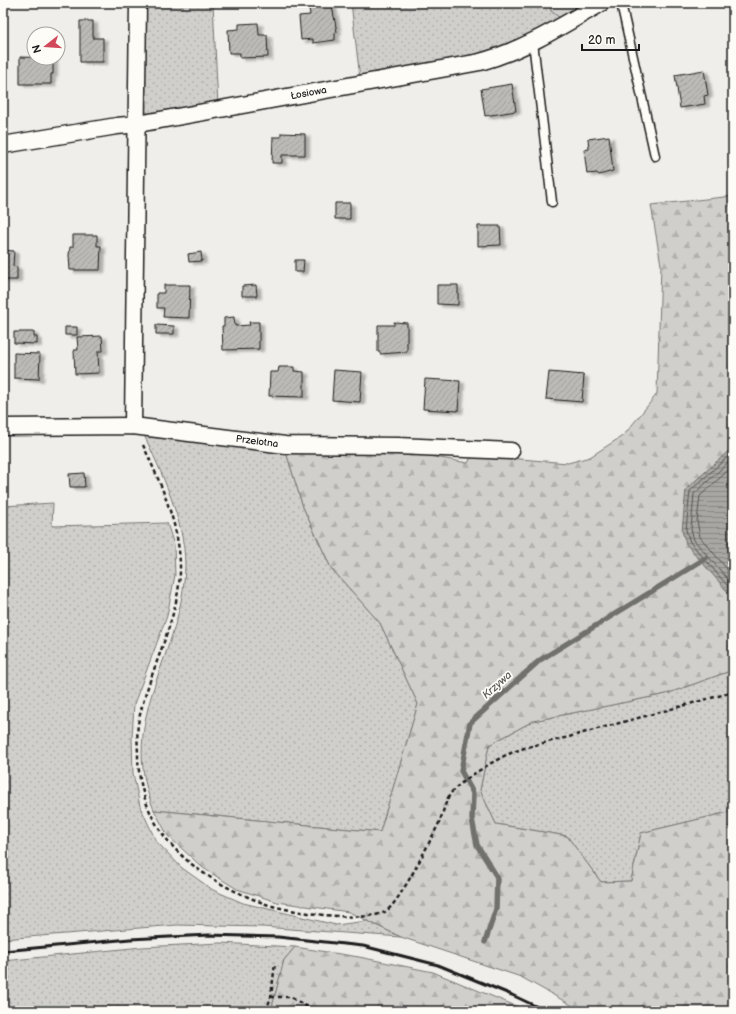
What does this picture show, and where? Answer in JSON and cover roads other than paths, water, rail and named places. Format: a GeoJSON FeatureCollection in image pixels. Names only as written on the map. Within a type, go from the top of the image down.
{"type":"FeatureCollection","features":[{"type":"Feature","properties":{"kind":"street"},"geometry":{"type":"LineString","coordinates":[[134,426],[138,3]]}},
{"type":"Feature","properties":{"kind":"street","name":"Łosiowa"},"geometry":{"type":"LineString","coordinates":[[3,145],[117,126],[138,124],[480,62],[505,55],[532,42],[601,3]]}},
{"type":"Feature","properties":{"kind":"street","name":"Przelotna"},"geometry":{"type":"LineString","coordinates":[[3,427],[134,426],[285,445],[398,446],[511,450]]}},
{"type":"Feature","properties":{"kind":"lane"},"geometry":{"type":"LineString","coordinates":[[621,3],[655,156]]}},
{"type":"Feature","properties":{"kind":"lane"},"geometry":{"type":"LineString","coordinates":[[532,42],[552,202]]}},
{"type":"Feature","properties":{"kind":"water"},"geometry":{"type":"Polygon","coordinates":[[[733,447],[733,598],[686,544],[682,531],[686,489],[733,447]]]}},
{"type":"Feature","properties":{"kind":"waterway","name":"Krzywa"},"geometry":{"type":"LineString","coordinates":[[485,942],[496,909],[497,877],[477,845],[472,819],[473,793],[461,771],[470,723],[540,660],[706,558]]}},
{"type":"Feature","properties":{"kind":"railway"},"geometry":{"type":"LineString","coordinates":[[3,951],[130,939],[209,935],[278,937],[363,946],[438,965],[512,995],[546,1011]]}}]}
